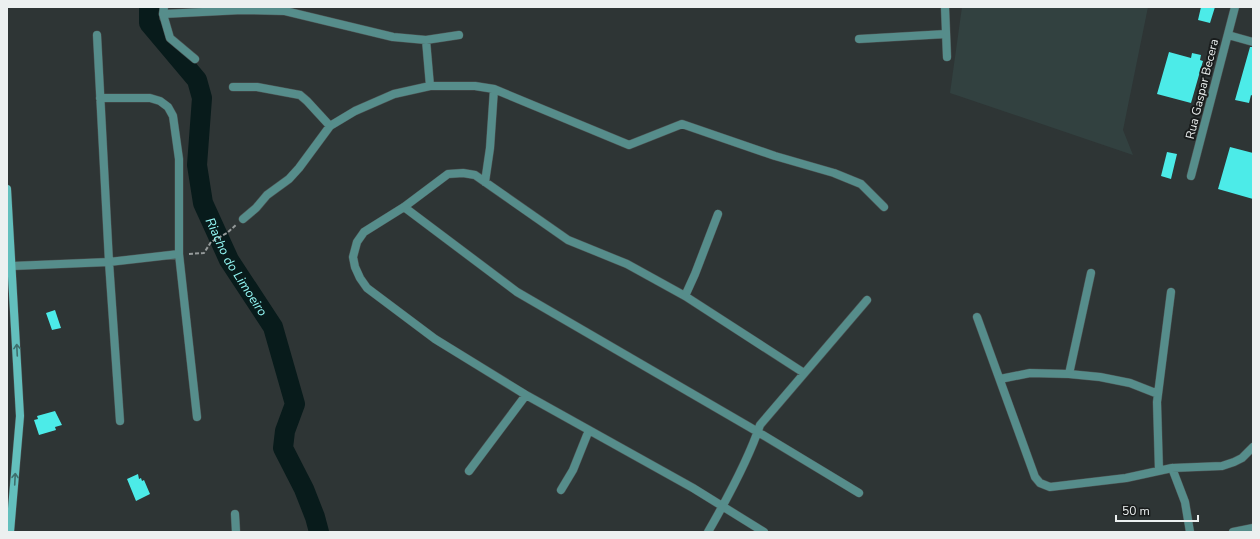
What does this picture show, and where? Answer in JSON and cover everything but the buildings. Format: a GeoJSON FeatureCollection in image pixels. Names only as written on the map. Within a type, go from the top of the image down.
{"type":"FeatureCollection","features":[{"type":"Feature","properties":{"kind":"main road"},"geometry":{"type":"LineString","coordinates":[[7,189],[20,416],[10,532]]}},
{"type":"Feature","properties":{"kind":"street"},"geometry":{"type":"LineString","coordinates":[[945,7],[947,57]]}},
{"type":"Feature","properties":{"kind":"street","name":"Rua Gaspar Becera"},"geometry":{"type":"LineString","coordinates":[[1191,176],[1235,7]]}},
{"type":"Feature","properties":{"kind":"street"},"geometry":{"type":"LineString","coordinates":[[195,59],[170,38],[164,10],[285,11],[393,37],[426,40],[459,35]]}},
{"type":"Feature","properties":{"kind":"street"},"geometry":{"type":"LineString","coordinates":[[859,40],[946,34]]}},
{"type":"Feature","properties":{"kind":"street"},"geometry":{"type":"LineString","coordinates":[[97,35],[109,262],[120,421]]}},
{"type":"Feature","properties":{"kind":"street"},"geometry":{"type":"LineString","coordinates":[[1228,36],[1253,42]]}},
{"type":"Feature","properties":{"kind":"street"},"geometry":{"type":"LineString","coordinates":[[426,40],[430,86]]}},
{"type":"Feature","properties":{"kind":"street"},"geometry":{"type":"LineString","coordinates":[[243,219],[256,208],[267,195],[294,174],[330,126],[355,111],[394,94],[430,86],[475,86],[494,88],[629,145],[682,124],[775,156],[834,173],[861,184],[884,207]]}},
{"type":"Feature","properties":{"kind":"street"},"geometry":{"type":"LineString","coordinates":[[233,87],[257,87],[300,95],[308,101],[330,126]]}},
{"type":"Feature","properties":{"kind":"street"},"geometry":{"type":"LineString","coordinates":[[485,182],[490,148],[494,88]]}},
{"type":"Feature","properties":{"kind":"street"},"geometry":{"type":"LineString","coordinates":[[100,98],[150,98],[160,101],[168,107],[173,116],[179,159],[179,254],[197,417]]}},
{"type":"Feature","properties":{"kind":"street"},"geometry":{"type":"LineString","coordinates":[[764,532],[692,488],[526,395],[435,339],[367,288],[355,267],[353,256],[357,242],[364,232],[404,208],[448,174],[463,172],[475,175],[568,240],[628,264],[685,296],[804,373]]}},
{"type":"Feature","properties":{"kind":"street"},"geometry":{"type":"LineString","coordinates":[[404,208],[517,292],[758,432],[859,493]]}},
{"type":"Feature","properties":{"kind":"street"},"geometry":{"type":"LineString","coordinates":[[685,296],[718,214]]}},
{"type":"Feature","properties":{"kind":"street"},"geometry":{"type":"LineString","coordinates":[[12,266],[109,262],[179,254]]}},
{"type":"Feature","properties":{"kind":"street"},"geometry":{"type":"LineString","coordinates":[[1069,374],[1091,273]]}},
{"type":"Feature","properties":{"kind":"street"},"geometry":{"type":"LineString","coordinates":[[1159,471],[1157,402],[1171,292]]}},
{"type":"Feature","properties":{"kind":"street"},"geometry":{"type":"LineString","coordinates":[[708,532],[723,506],[755,440],[760,425],[867,300]]}},
{"type":"Feature","properties":{"kind":"street"},"geometry":{"type":"LineString","coordinates":[[977,317],[1035,477],[1045,486],[1066,486],[1126,478],[1172,468],[1222,466],[1242,458],[1253,447]]}},
{"type":"Feature","properties":{"kind":"street"},"geometry":{"type":"LineString","coordinates":[[1000,379],[1030,373],[1069,374],[1100,377],[1122,382],[1158,394]]}},
{"type":"Feature","properties":{"kind":"street"},"geometry":{"type":"LineString","coordinates":[[469,471],[526,395]]}},
{"type":"Feature","properties":{"kind":"street"},"geometry":{"type":"LineString","coordinates":[[561,490],[573,470],[589,430]]}},
{"type":"Feature","properties":{"kind":"street"},"geometry":{"type":"LineString","coordinates":[[1172,468],[1185,502],[1190,532]]}},
{"type":"Feature","properties":{"kind":"street"},"geometry":{"type":"LineString","coordinates":[[235,514],[236,532]]}},
{"type":"Feature","properties":{"kind":"street"},"geometry":{"type":"LineString","coordinates":[[1233,532],[1253,528]]}},
{"type":"Feature","properties":{"kind":"path"},"geometry":{"type":"LineString","coordinates":[[179,254],[204,253],[211,242],[227,233],[243,219]]}},
{"type":"Feature","properties":{"kind":"shaded area"},"geometry":{"type":"Polygon","coordinates":[[[962,7],[1148,7],[1123,130],[1133,155],[950,93],[962,7]]]}},
{"type":"Feature","properties":{"kind":"waterway","name":"Riacho do Limoeiro"},"geometry":{"type":"LineString","coordinates":[[149,7],[149,23],[197,80],[202,98],[197,165],[203,203],[229,260],[273,327],[295,404],[285,431],[283,448],[304,489],[319,532]]}}]}
